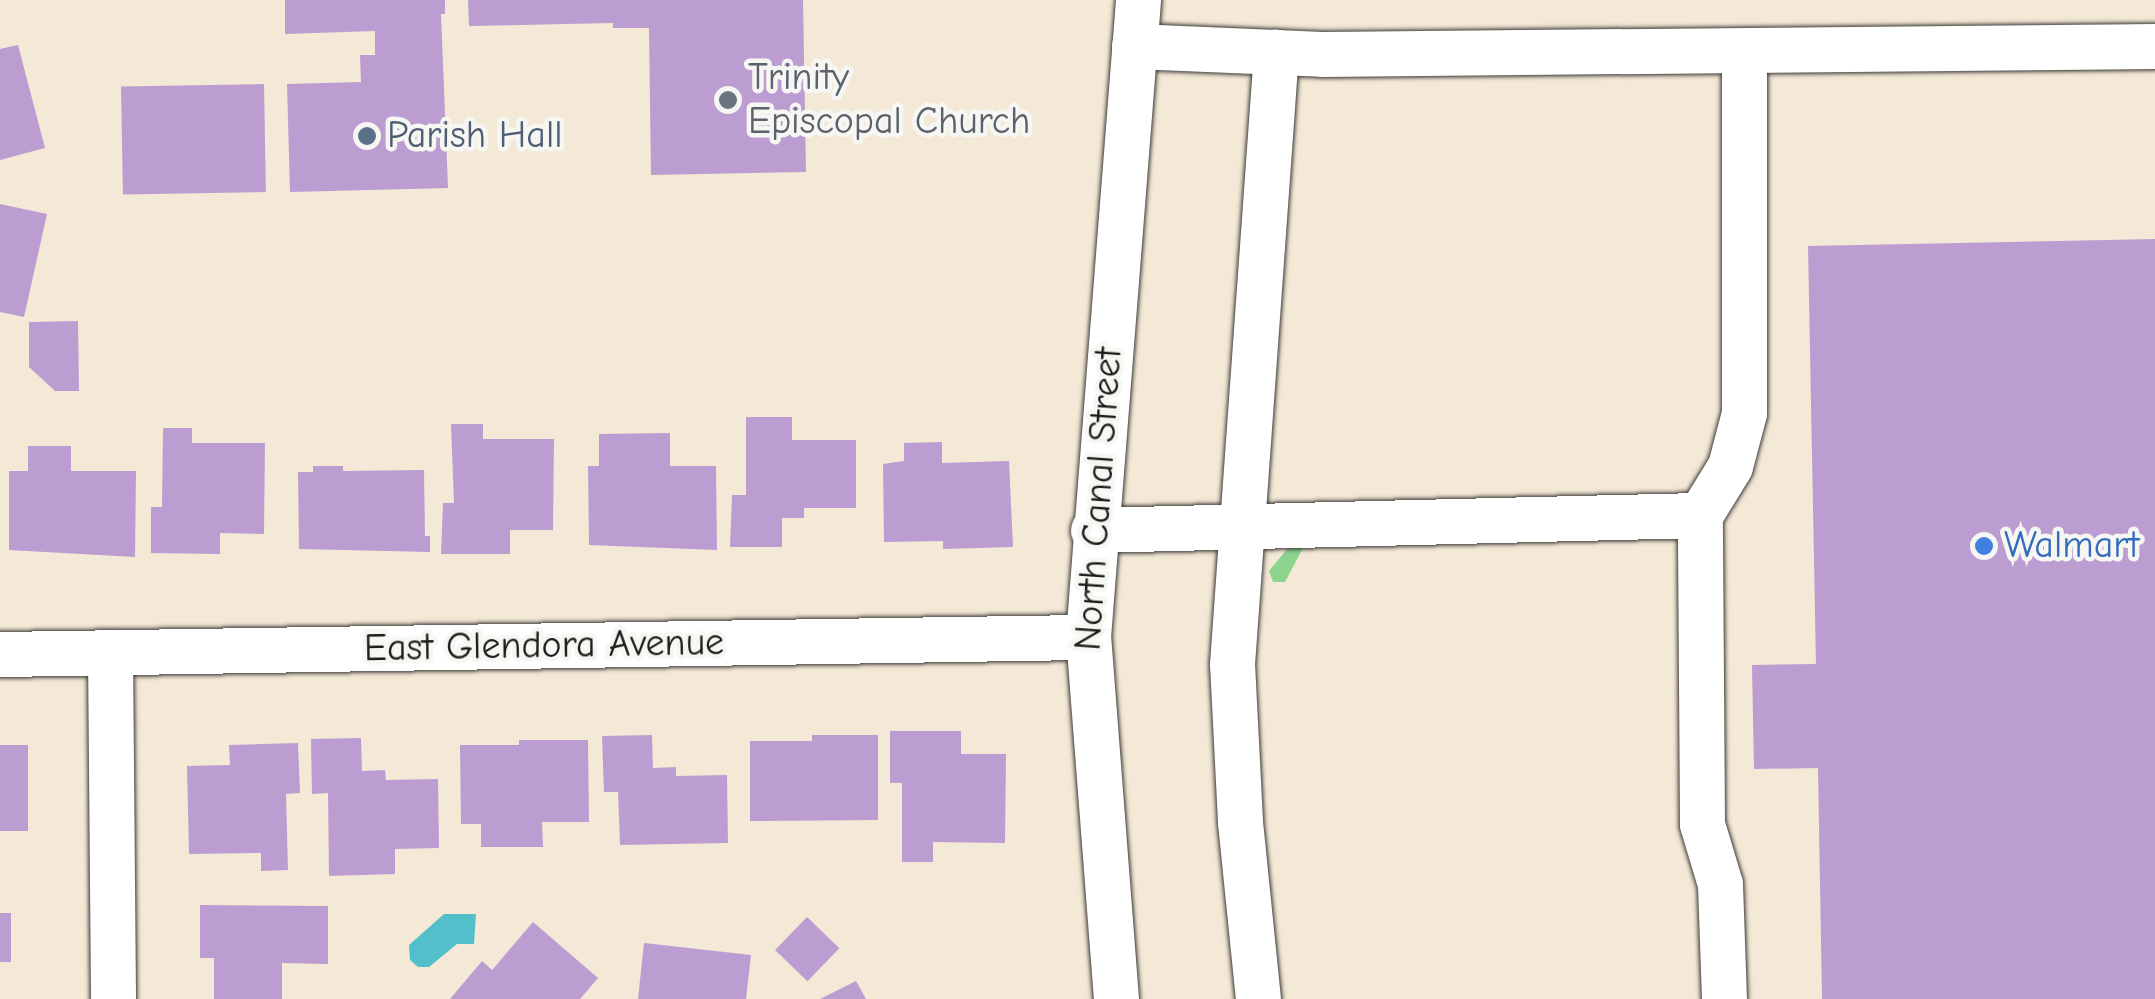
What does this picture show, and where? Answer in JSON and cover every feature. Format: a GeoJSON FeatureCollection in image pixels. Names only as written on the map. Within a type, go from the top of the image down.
{"type":"FeatureCollection","features":[{"type":"Feature","properties":{"kind":"street","name":"North Canal Street"},"geometry":{"type":"LineString","coordinates":[[1116,999],[1088,637],[1092,530],[1138,0]]}},
{"type":"Feature","properties":{"kind":"street"},"geometry":{"type":"LineString","coordinates":[[1134,46],[1276,52],[1744,53],[2155,46]]}},
{"type":"Feature","properties":{"kind":"street"},"geometry":{"type":"LineString","coordinates":[[1258,999],[1233,717],[1240,526],[1276,52]]}},
{"type":"Feature","properties":{"kind":"street"},"geometry":{"type":"LineString","coordinates":[[1724,999],[1720,884],[1702,824],[1700,516],[1730,466],[1744,413],[1744,53]]}},
{"type":"Feature","properties":{"kind":"street"},"geometry":{"type":"LineString","coordinates":[[1092,530],[1700,516]]}},
{"type":"Feature","properties":{"kind":"street","name":"East Glendora Avenue"},"geometry":{"type":"LineString","coordinates":[[0,654],[1088,637]]}},
{"type":"Feature","properties":{"kind":"street"},"geometry":{"type":"LineString","coordinates":[[110,652],[112,999]]}},
{"type":"Feature","properties":{"kind":"green space"},"geometry":{"type":"Polygon","coordinates":[[[1305,544],[1285,582],[1273,582],[1269,571],[1288,548],[1305,544]]]}},
{"type":"Feature","properties":{"kind":"water"},"geometry":{"type":"Polygon","coordinates":[[[444,914],[476,914],[474,944],[457,944],[429,967],[418,967],[410,960],[409,945],[444,914]]]}},
{"type":"Feature","properties":{"kind":"building","name":"Parish Hall"},"geometry":{"type":"Polygon","coordinates":[[[285,0],[445,0],[445,14],[441,14],[448,188],[290,192],[287,84],[361,82],[360,55],[375,55],[375,31],[285,34],[285,0]]]}},
{"type":"Feature","properties":{"kind":"building","name":"Trinity Episcopal Church"},"geometry":{"type":"Polygon","coordinates":[[[468,0],[803,0],[806,172],[651,175],[649,28],[613,28],[613,23],[469,26],[468,0]]]}},
{"type":"Feature","properties":{"kind":"building"},"geometry":{"type":"Polygon","coordinates":[[[18,45],[45,148],[0,160],[0,49],[18,45]]]}},
{"type":"Feature","properties":{"kind":"building"},"geometry":{"type":"Polygon","coordinates":[[[264,84],[266,192],[123,194],[121,86],[264,84]]]}},
{"type":"Feature","properties":{"kind":"building"},"geometry":{"type":"Polygon","coordinates":[[[0,204],[47,214],[24,317],[0,312],[0,204]]]}},
{"type":"Feature","properties":{"kind":"building","name":"Walmart"},"geometry":{"type":"Polygon","coordinates":[[[2155,239],[2155,999],[1822,999],[1818,768],[1754,769],[1752,665],[1816,664],[1808,246],[2155,239]]]}},
{"type":"Feature","properties":{"kind":"building"},"geometry":{"type":"Polygon","coordinates":[[[78,321],[79,391],[55,391],[29,367],[29,322],[78,321]]]}},
{"type":"Feature","properties":{"kind":"building"},"geometry":{"type":"Polygon","coordinates":[[[746,417],[792,417],[792,440],[856,440],[856,508],[804,508],[804,518],[782,518],[782,547],[730,547],[732,495],[746,495],[746,417]]]}},
{"type":"Feature","properties":{"kind":"building"},"geometry":{"type":"Polygon","coordinates":[[[451,424],[483,424],[483,439],[554,439],[553,530],[510,530],[510,554],[441,554],[443,503],[454,503],[451,424]]]}},
{"type":"Feature","properties":{"kind":"building"},"geometry":{"type":"Polygon","coordinates":[[[163,428],[192,428],[192,443],[265,443],[264,534],[220,533],[220,554],[151,553],[151,507],[162,507],[163,428]]]}},
{"type":"Feature","properties":{"kind":"building"},"geometry":{"type":"Polygon","coordinates":[[[670,433],[670,466],[716,466],[717,550],[589,545],[588,466],[599,466],[599,434],[670,433]]]}},
{"type":"Feature","properties":{"kind":"building"},"geometry":{"type":"Polygon","coordinates":[[[942,442],[942,463],[1009,461],[1013,547],[943,549],[943,541],[884,542],[883,464],[904,461],[904,443],[942,442]]]}},
{"type":"Feature","properties":{"kind":"building"},"geometry":{"type":"Polygon","coordinates":[[[28,446],[71,446],[71,471],[136,471],[135,557],[9,550],[9,471],[28,471],[28,446]]]}},
{"type":"Feature","properties":{"kind":"building"},"geometry":{"type":"Polygon","coordinates":[[[313,466],[343,466],[343,471],[424,470],[425,536],[430,536],[430,552],[299,549],[298,472],[313,472],[313,466]]]}},
{"type":"Feature","properties":{"kind":"building"},"geometry":{"type":"Polygon","coordinates":[[[890,731],[961,731],[961,754],[1006,754],[1005,843],[933,842],[933,862],[902,862],[902,783],[890,783],[890,731]]]}},
{"type":"Feature","properties":{"kind":"building"},"geometry":{"type":"Polygon","coordinates":[[[652,735],[653,768],[676,767],[676,776],[727,775],[728,843],[620,845],[618,792],[604,792],[602,736],[652,735]]]}},
{"type":"Feature","properties":{"kind":"building"},"geometry":{"type":"Polygon","coordinates":[[[812,735],[878,735],[878,820],[750,821],[750,741],[812,741],[812,735]]]}},
{"type":"Feature","properties":{"kind":"building"},"geometry":{"type":"Polygon","coordinates":[[[361,738],[362,771],[385,770],[386,780],[438,779],[439,848],[395,849],[395,874],[329,876],[328,793],[312,794],[311,739],[361,738]]]}},
{"type":"Feature","properties":{"kind":"building"},"geometry":{"type":"Polygon","coordinates":[[[519,740],[588,740],[589,822],[542,822],[543,847],[481,847],[481,824],[461,824],[460,745],[519,745],[519,740]]]}},
{"type":"Feature","properties":{"kind":"building"},"geometry":{"type":"Polygon","coordinates":[[[298,743],[300,793],[286,794],[288,870],[261,871],[261,853],[189,854],[187,766],[230,765],[229,745],[298,743]]]}},
{"type":"Feature","properties":{"kind":"building"},"geometry":{"type":"Polygon","coordinates":[[[0,745],[28,745],[28,831],[0,831],[0,745]]]}},
{"type":"Feature","properties":{"kind":"building"},"geometry":{"type":"Polygon","coordinates":[[[200,905],[328,906],[328,964],[282,963],[282,999],[214,999],[214,958],[200,958],[200,905]]]}},
{"type":"Feature","properties":{"kind":"building"},"geometry":{"type":"Polygon","coordinates":[[[0,913],[11,913],[11,962],[0,962],[0,913]]]}},
{"type":"Feature","properties":{"kind":"building"},"geometry":{"type":"Polygon","coordinates":[[[807,917],[839,948],[807,981],[775,950],[807,917]]]}},
{"type":"Feature","properties":{"kind":"building"},"geometry":{"type":"Polygon","coordinates":[[[533,922],[598,978],[580,999],[450,999],[482,961],[492,970],[533,922]]]}},
{"type":"Feature","properties":{"kind":"building"},"geometry":{"type":"Polygon","coordinates":[[[644,943],[751,955],[746,999],[638,999],[644,943]]]}},
{"type":"Feature","properties":{"kind":"building"},"geometry":{"type":"Polygon","coordinates":[[[856,981],[866,999],[820,999],[856,981]]]}},
{"type":"Feature","properties":{"kind":"place","name":"Trinity Episcopal Church"},"geometry":{"type":"Point","coordinates":[728,100]}},
{"type":"Feature","properties":{"kind":"place","name":"Parish Hall"},"geometry":{"type":"Point","coordinates":[367,136]}},
{"type":"Feature","properties":{"kind":"place","name":"Walmart"},"geometry":{"type":"Point","coordinates":[1984,546]}}]}
